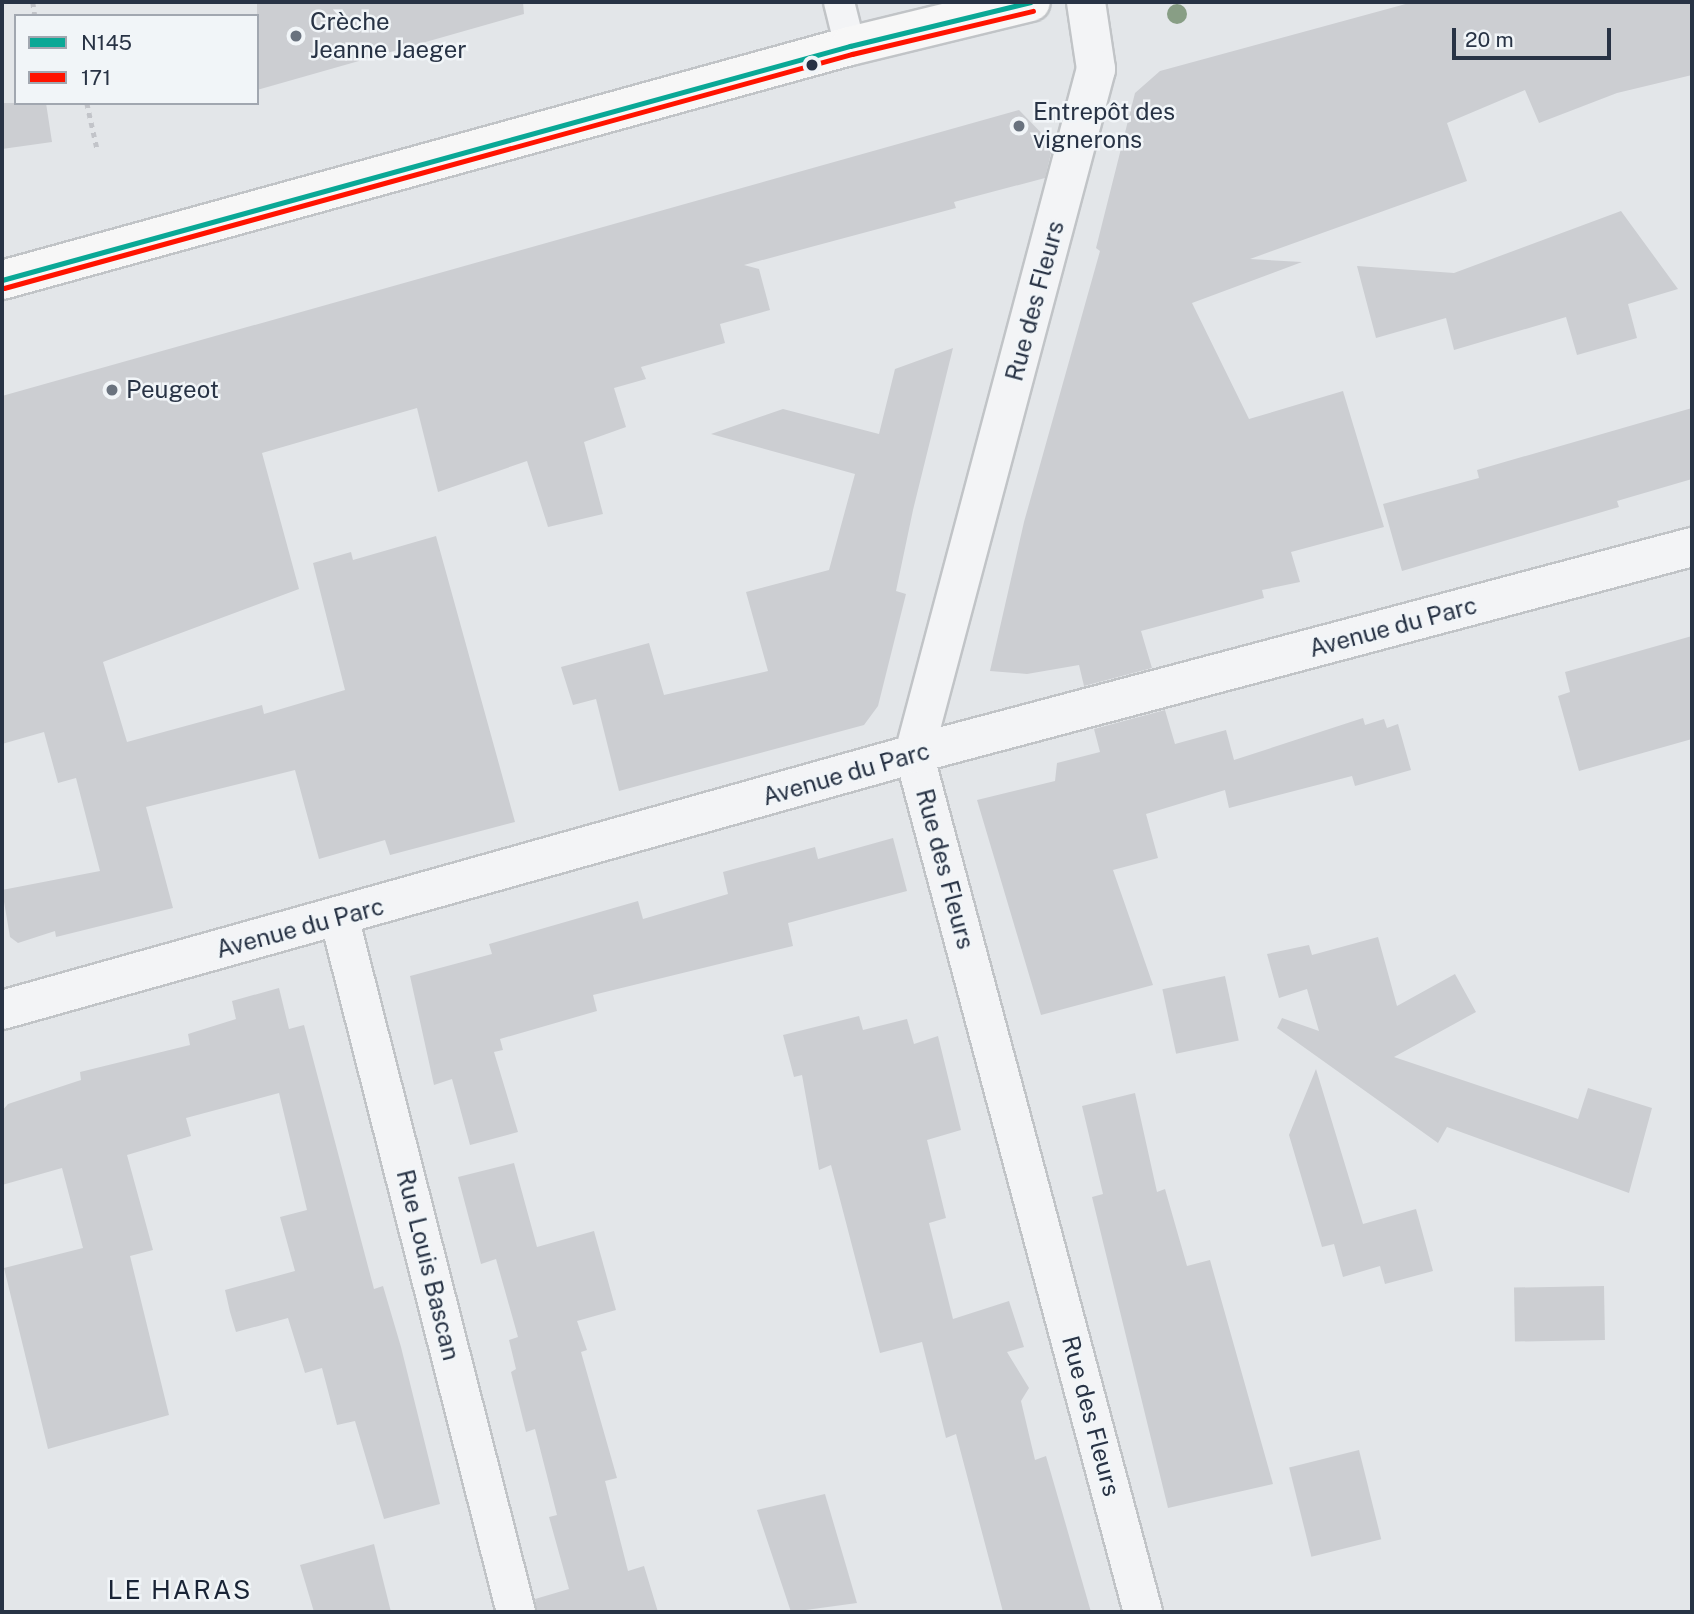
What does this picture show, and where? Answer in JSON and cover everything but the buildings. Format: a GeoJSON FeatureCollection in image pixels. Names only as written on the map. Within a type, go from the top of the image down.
{"type":"FeatureCollection","features":[{"type":"Feature","properties":{"kind":"main road"},"geometry":{"type":"LineString","coordinates":[[2,280],[850,46],[1031,2]]}},
{"type":"Feature","properties":{"kind":"street","name":"Rue des Fleurs"},"geometry":{"type":"LineString","coordinates":[[1086,2],[1097,69],[914,754],[1143,1612]]}},
{"type":"Feature","properties":{"kind":"street","name":"Avenue du Parc"},"geometry":{"type":"LineString","coordinates":[[2,1010],[914,754],[1692,547]]}},
{"type":"Feature","properties":{"kind":"street","name":"Rue Louis Bascan"},"geometry":{"type":"LineString","coordinates":[[339,917],[516,1612]]}},
{"type":"Feature","properties":{"kind":"lane"},"geometry":{"type":"LineString","coordinates":[[839,2],[850,46]]}},
{"type":"Feature","properties":{"kind":"path"},"geometry":{"type":"LineString","coordinates":[[87,105],[97,148]]}},
{"type":"Feature","properties":{"kind":"transit line","name":"N145"},"geometry":{"type":"LineString","coordinates":[[2,280],[850,46],[1031,2]]}},
{"type":"Feature","properties":{"kind":"transit line","name":"171"},"geometry":{"type":"LineString","coordinates":[[4,288],[852,54],[1033,11]]}},
{"type":"Feature","properties":{"kind":"place","name":"Crèche Jeanne Jaeger"},"geometry":{"type":"Point","coordinates":[296,36]}},
{"type":"Feature","properties":{"kind":"place","name":"Entrepôt des vignerons"},"geometry":{"type":"Point","coordinates":[1019,126]}},
{"type":"Feature","properties":{"kind":"place","name":"Peugeot"},"geometry":{"type":"Point","coordinates":[112,390]}},
{"type":"Feature","properties":{"kind":"district","name":"LE HARAS"},"geometry":{"type":"Point","coordinates":[180,1590]}}]}
